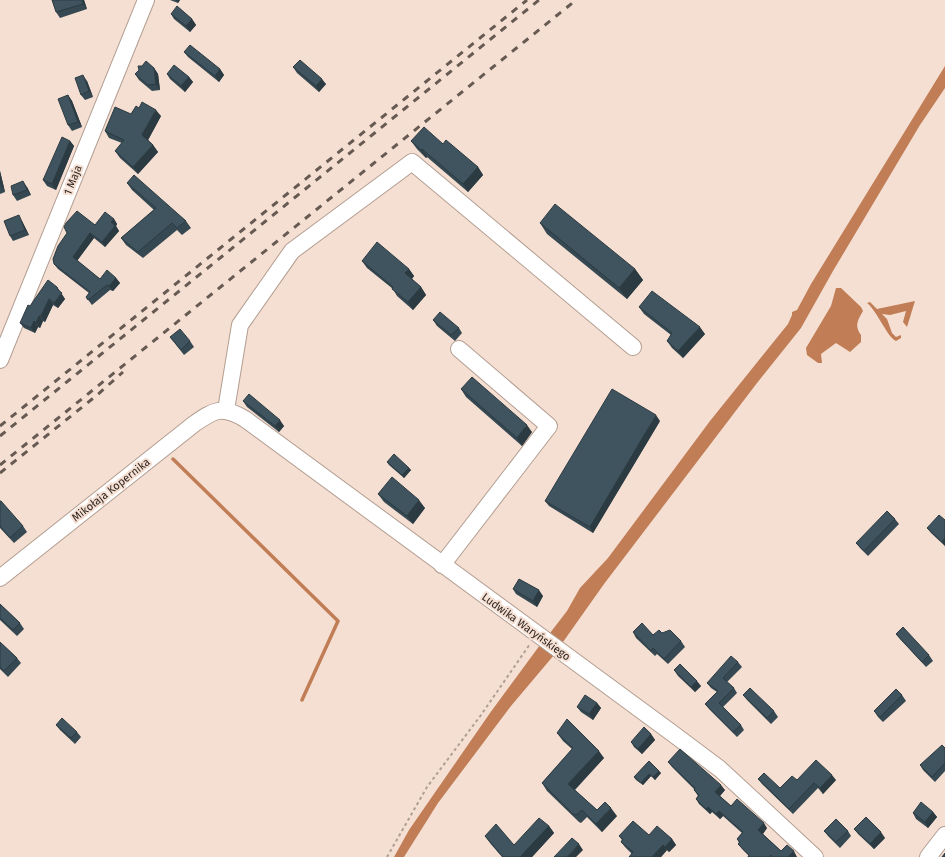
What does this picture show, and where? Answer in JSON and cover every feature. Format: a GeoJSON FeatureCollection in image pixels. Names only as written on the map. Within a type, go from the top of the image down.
{"type":"FeatureCollection","features":[{"type":"Feature","properties":{"kind":"street","name":"1 Maja"},"geometry":{"type":"LineString","coordinates":[[0,360],[4,336],[146,0]]}},
{"type":"Feature","properties":{"kind":"street"},"geometry":{"type":"LineString","coordinates":[[226,410],[240,325],[292,251],[412,162],[633,347]]}},
{"type":"Feature","properties":{"kind":"street"},"geometry":{"type":"LineString","coordinates":[[442,565],[549,426],[459,349]]}},
{"type":"Feature","properties":{"kind":"street","name":"Mikołaja Kopernika"},"geometry":{"type":"LineString","coordinates":[[0,578],[194,424],[208,414],[218,410],[226,410]]}},
{"type":"Feature","properties":{"kind":"street","name":"Ludwika Waryńskiego"},"geometry":{"type":"LineString","coordinates":[[226,410],[245,419],[720,769],[815,857]]}},
{"type":"Feature","properties":{"kind":"street"},"geometry":{"type":"LineString","coordinates":[[928,857],[945,835]]}},
{"type":"Feature","properties":{"kind":"path"},"geometry":{"type":"LineString","coordinates":[[387,857],[427,787],[481,715],[536,634]]}},
{"type":"Feature","properties":{"kind":"shaded area"},"geometry":{"type":"Polygon","coordinates":[[[945,66],[945,88],[920,125],[833,271],[801,328],[757,383],[604,584],[563,642],[550,633],[567,611],[580,588],[608,558],[710,421],[788,324],[792,312],[797,310],[811,284],[945,66]]]}},
{"type":"Feature","properties":{"kind":"shaded area"},"geometry":{"type":"Polygon","coordinates":[[[836,288],[841,288],[861,307],[863,311],[858,320],[857,326],[861,335],[861,342],[850,352],[836,343],[821,354],[822,363],[818,363],[807,355],[806,348],[831,306],[836,288]]]}},
{"type":"Feature","properties":{"kind":"shaded area"},"geometry":{"type":"Polygon","coordinates":[[[915,301],[907,327],[903,322],[906,311],[890,315],[882,314],[887,319],[892,333],[896,337],[901,335],[901,338],[896,341],[889,335],[875,312],[867,303],[870,302],[877,309],[915,301]]]}},
{"type":"Feature","properties":{"kind":"shaded area"},"geometry":{"type":"Polygon","coordinates":[[[540,645],[554,655],[511,706],[438,803],[404,857],[394,857],[409,830],[490,713],[540,645]]]}},
{"type":"Feature","properties":{"kind":"building"},"geometry":{"type":"Polygon","coordinates":[[[52,0],[82,0],[83,4],[56,12],[52,0]]]}},
{"type":"Feature","properties":{"kind":"building"},"geometry":{"type":"Polygon","coordinates":[[[177,6],[192,19],[186,26],[171,14],[177,6]]]}},
{"type":"Feature","properties":{"kind":"building"},"geometry":{"type":"Polygon","coordinates":[[[190,45],[220,69],[215,76],[184,52],[190,45]]]}},
{"type":"Feature","properties":{"kind":"building"},"geometry":{"type":"Polygon","coordinates":[[[300,60],[322,79],[316,86],[293,67],[300,60]]]}},
{"type":"Feature","properties":{"kind":"building"},"geometry":{"type":"Polygon","coordinates":[[[146,61],[154,68],[156,84],[148,85],[135,74],[139,70],[138,66],[142,66],[146,61]]]}},
{"type":"Feature","properties":{"kind":"building"},"geometry":{"type":"Polygon","coordinates":[[[174,65],[189,77],[181,86],[167,74],[174,65]]]}},
{"type":"Feature","properties":{"kind":"building"},"geometry":{"type":"Polygon","coordinates":[[[83,75],[89,91],[81,95],[75,78],[83,75]]]}},
{"type":"Feature","properties":{"kind":"building"},"geometry":{"type":"Polygon","coordinates":[[[68,95],[78,122],[68,125],[58,99],[68,95]]]}},
{"type":"Feature","properties":{"kind":"building"},"geometry":{"type":"Polygon","coordinates":[[[142,102],[156,110],[142,135],[153,145],[133,167],[115,151],[124,140],[105,131],[115,107],[131,114],[136,106],[139,108],[142,102]]]}},
{"type":"Feature","properties":{"kind":"building"},"geometry":{"type":"Polygon","coordinates":[[[424,127],[443,144],[446,140],[478,167],[463,184],[411,141],[424,127]]]}},
{"type":"Feature","properties":{"kind":"building"},"geometry":{"type":"Polygon","coordinates":[[[62,137],[70,141],[52,184],[43,180],[62,137]]]}},
{"type":"Feature","properties":{"kind":"building"},"geometry":{"type":"Polygon","coordinates":[[[134,175],[186,221],[177,228],[172,223],[138,252],[121,238],[156,208],[127,183],[134,175]]]}},
{"type":"Feature","properties":{"kind":"building"},"geometry":{"type":"Polygon","coordinates":[[[23,181],[27,190],[13,195],[11,186],[23,181]]]}},
{"type":"Feature","properties":{"kind":"building"},"geometry":{"type":"Polygon","coordinates":[[[555,204],[635,269],[619,288],[540,223],[555,204]]]}},
{"type":"Feature","properties":{"kind":"building"},"geometry":{"type":"Polygon","coordinates":[[[77,211],[95,225],[105,212],[114,219],[111,222],[115,226],[102,242],[90,233],[73,257],[100,279],[107,270],[116,278],[109,286],[107,285],[88,300],[86,297],[90,292],[54,264],[53,259],[58,246],[67,233],[64,227],[66,223],[77,211]]]}},
{"type":"Feature","properties":{"kind":"building"},"geometry":{"type":"Polygon","coordinates":[[[19,215],[25,230],[10,236],[4,221],[19,215]]]}},
{"type":"Feature","properties":{"kind":"building"},"geometry":{"type":"Polygon","coordinates":[[[377,242],[409,269],[405,273],[421,287],[408,302],[392,289],[393,287],[362,261],[377,242]]]}},
{"type":"Feature","properties":{"kind":"building"},"geometry":{"type":"Polygon","coordinates":[[[48,280],[62,293],[54,303],[49,299],[41,316],[39,316],[36,323],[34,321],[31,328],[20,323],[28,305],[30,306],[48,280]]]}},
{"type":"Feature","properties":{"kind":"building"},"geometry":{"type":"Polygon","coordinates":[[[652,291],[700,327],[678,351],[667,341],[672,333],[639,307],[652,291]]]}},
{"type":"Feature","properties":{"kind":"building"},"geometry":{"type":"Polygon","coordinates":[[[440,312],[459,328],[451,335],[433,320],[440,312]]]}},
{"type":"Feature","properties":{"kind":"building"},"geometry":{"type":"Polygon","coordinates":[[[180,329],[190,341],[181,350],[170,337],[180,329]]]}},
{"type":"Feature","properties":{"kind":"building"},"geometry":{"type":"Polygon","coordinates":[[[472,377],[527,425],[517,438],[461,389],[472,377]]]}},
{"type":"Feature","properties":{"kind":"building"},"geometry":{"type":"Polygon","coordinates":[[[612,389],[656,415],[590,527],[545,501],[612,389]]]}},
{"type":"Feature","properties":{"kind":"building"},"geometry":{"type":"Polygon","coordinates":[[[249,394],[280,420],[275,426],[243,401],[249,394]]]}},
{"type":"Feature","properties":{"kind":"building"},"geometry":{"type":"Polygon","coordinates":[[[394,454],[409,468],[402,475],[387,462],[394,454]]]}},
{"type":"Feature","properties":{"kind":"building"},"geometry":{"type":"Polygon","coordinates":[[[392,477],[419,500],[407,516],[378,494],[392,477]]]}},
{"type":"Feature","properties":{"kind":"building"},"geometry":{"type":"Polygon","coordinates":[[[0,501],[23,526],[10,538],[0,526],[0,501]]]}},
{"type":"Feature","properties":{"kind":"building"},"geometry":{"type":"Polygon","coordinates":[[[887,511],[895,519],[864,551],[856,543],[887,511]]]}},
{"type":"Feature","properties":{"kind":"building"},"geometry":{"type":"Polygon","coordinates":[[[939,515],[945,520],[945,538],[942,542],[927,528],[939,515]]]}},
{"type":"Feature","properties":{"kind":"building"},"geometry":{"type":"Polygon","coordinates":[[[519,579],[539,590],[533,601],[513,589],[519,579]]]}},
{"type":"Feature","properties":{"kind":"building"},"geometry":{"type":"Polygon","coordinates":[[[0,604],[20,623],[13,630],[0,618],[0,604]]]}},
{"type":"Feature","properties":{"kind":"building"},"geometry":{"type":"Polygon","coordinates":[[[642,623],[653,635],[659,630],[662,633],[670,630],[681,641],[664,659],[653,648],[651,651],[633,632],[642,623]]]}},
{"type":"Feature","properties":{"kind":"building"},"geometry":{"type":"Polygon","coordinates":[[[903,627],[929,655],[922,662],[896,634],[903,627]]]}},
{"type":"Feature","properties":{"kind":"building"},"geometry":{"type":"Polygon","coordinates":[[[0,642],[17,658],[4,671],[0,667],[0,642]]]}},
{"type":"Feature","properties":{"kind":"building"},"geometry":{"type":"Polygon","coordinates":[[[731,656],[738,662],[723,678],[734,688],[719,703],[741,725],[733,732],[705,704],[718,691],[707,683],[731,656]]]}},
{"type":"Feature","properties":{"kind":"building"},"geometry":{"type":"Polygon","coordinates":[[[680,664],[697,681],[691,687],[674,670],[680,664]]]}},
{"type":"Feature","properties":{"kind":"building"},"geometry":{"type":"Polygon","coordinates":[[[750,688],[774,711],[767,718],[743,695],[750,688]]]}},
{"type":"Feature","properties":{"kind":"building"},"geometry":{"type":"Polygon","coordinates":[[[896,689],[902,695],[880,717],[874,711],[896,689]]]}},
{"type":"Feature","properties":{"kind":"building"},"geometry":{"type":"Polygon","coordinates":[[[585,695],[597,703],[589,714],[577,707],[585,695]]]}},
{"type":"Feature","properties":{"kind":"building"},"geometry":{"type":"Polygon","coordinates":[[[62,718],[77,732],[71,738],[56,725],[62,718]]]}},
{"type":"Feature","properties":{"kind":"building"},"geometry":{"type":"Polygon","coordinates":[[[567,719],[599,751],[568,784],[597,810],[605,802],[611,808],[596,824],[582,810],[576,815],[573,814],[542,783],[573,748],[557,733],[567,719]]]}},
{"type":"Feature","properties":{"kind":"building"},"geometry":{"type":"Polygon","coordinates":[[[644,727],[651,734],[638,749],[631,742],[644,727]]]}},
{"type":"Feature","properties":{"kind":"building"},"geometry":{"type":"Polygon","coordinates":[[[942,745],[945,748],[945,763],[932,777],[920,765],[942,745]]]}},
{"type":"Feature","properties":{"kind":"building"},"geometry":{"type":"Polygon","coordinates":[[[680,749],[721,785],[715,792],[731,806],[737,799],[764,823],[758,830],[781,851],[787,845],[794,851],[788,857],[772,857],[771,855],[769,857],[748,857],[749,855],[738,844],[740,842],[737,839],[743,832],[719,811],[716,814],[708,807],[706,809],[696,799],[699,795],[694,790],[695,788],[668,762],[680,749]]]}},
{"type":"Feature","properties":{"kind":"building"},"geometry":{"type":"Polygon","coordinates":[[[816,760],[832,775],[820,788],[814,783],[789,809],[758,779],[764,773],[780,788],[792,776],[797,780],[816,760]]]}},
{"type":"Feature","properties":{"kind":"building"},"geometry":{"type":"Polygon","coordinates":[[[649,761],[659,771],[653,777],[649,774],[641,783],[634,777],[649,761]]]}},
{"type":"Feature","properties":{"kind":"building"},"geometry":{"type":"Polygon","coordinates":[[[921,802],[933,812],[925,822],[913,813],[921,802]]]}},
{"type":"Feature","properties":{"kind":"building"},"geometry":{"type":"Polygon","coordinates":[[[866,817],[881,832],[870,844],[854,829],[866,817]]]}},
{"type":"Feature","properties":{"kind":"building"},"geometry":{"type":"Polygon","coordinates":[[[539,818],[549,826],[520,857],[503,857],[485,836],[496,824],[514,845],[539,818]]]}},
{"type":"Feature","properties":{"kind":"building"},"geometry":{"type":"Polygon","coordinates":[[[836,819],[848,831],[836,842],[824,831],[836,819]]]}},
{"type":"Feature","properties":{"kind":"building"},"geometry":{"type":"Polygon","coordinates":[[[633,821],[649,835],[657,826],[672,839],[665,847],[663,845],[652,857],[629,857],[633,852],[621,842],[623,839],[619,836],[633,821]]]}},
{"type":"Feature","properties":{"kind":"building"},"geometry":{"type":"Polygon","coordinates":[[[572,838],[579,844],[567,857],[554,857],[572,838]]]}},
{"type":"Feature","properties":{"kind":"waterway"},"geometry":{"type":"LineString","coordinates":[[173,459],[338,621],[302,700]]}},
{"type":"Feature","properties":{"kind":"railway"},"geometry":{"type":"LineString","coordinates":[[0,426],[527,0]]}},
{"type":"Feature","properties":{"kind":"railway"},"geometry":{"type":"LineString","coordinates":[[0,436],[539,0]]}},
{"type":"Feature","properties":{"kind":"railway"},"geometry":{"type":"LineString","coordinates":[[0,465],[576,0]]}},
{"type":"Feature","properties":{"kind":"railway"},"geometry":{"type":"LineString","coordinates":[[0,473],[96,396],[123,372]]}}]}
